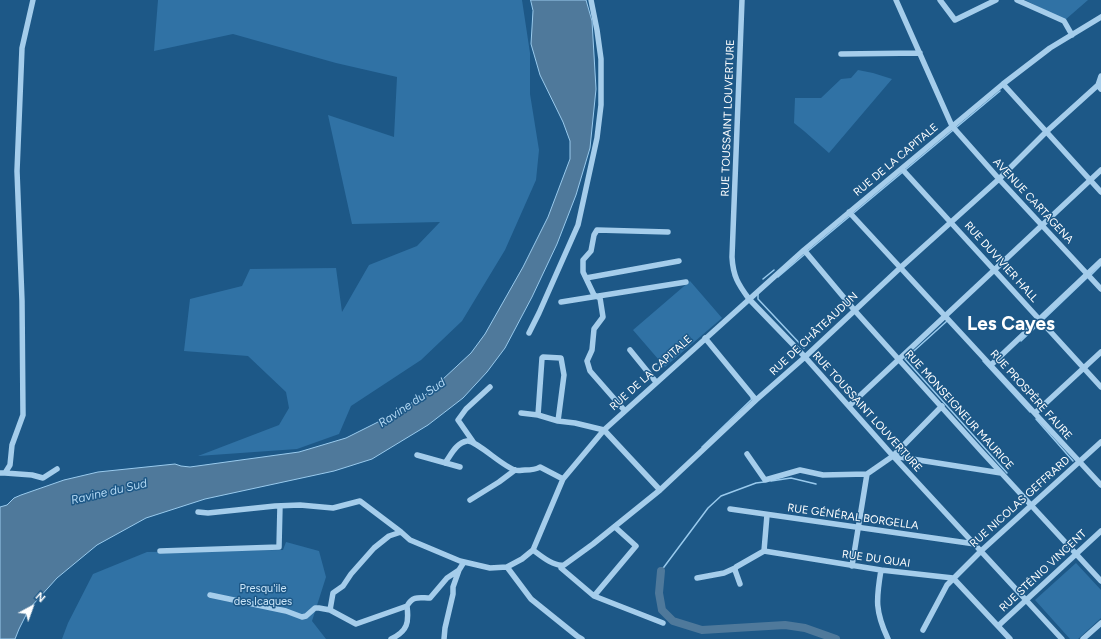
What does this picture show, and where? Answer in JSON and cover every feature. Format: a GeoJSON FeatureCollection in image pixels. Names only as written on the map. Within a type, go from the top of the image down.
{"type":"FeatureCollection","features":[{"type":"Feature","properties":{"kind":"street"},"geometry":{"type":"LineString","coordinates":[[2,473],[10,465],[12,445],[22,415],[22,301],[17,171],[22,48],[33,0]]}},
{"type":"Feature","properties":{"kind":"street"},"geometry":{"type":"LineString","coordinates":[[529,333],[578,225],[597,138],[601,104],[601,59],[591,0]]}},
{"type":"Feature","properties":{"kind":"street","name":"RUE TOUSSAINT LOUVERTURE"},"geometry":{"type":"LineString","coordinates":[[742,0],[732,257],[733,271],[741,288],[749,299],[805,357],[893,456],[1062,639]]}},
{"type":"Feature","properties":{"kind":"street","name":"AVENUE CARTAGENA"},"geometry":{"type":"LineString","coordinates":[[896,0],[952,126],[998,179],[1101,289]]}},
{"type":"Feature","properties":{"kind":"street"},"geometry":{"type":"LineString","coordinates":[[940,0],[955,20],[996,0]]}},
{"type":"Feature","properties":{"kind":"street"},"geometry":{"type":"LineString","coordinates":[[1017,0],[1064,21],[1072,35]]}},
{"type":"Feature","properties":{"kind":"street","name":"RUE DE LA CAPITALE"},"geometry":{"type":"LineString","coordinates":[[533,550],[563,479],[604,430],[804,250],[1002,84],[1050,48],[1101,17]]}},
{"type":"Feature","properties":{"kind":"street"},"geometry":{"type":"LineString","coordinates":[[840,54],[920,53]]}},
{"type":"Feature","properties":{"kind":"street"},"geometry":{"type":"LineString","coordinates":[[1099,87],[1101,76]]}},
{"type":"Feature","properties":{"kind":"street"},"geometry":{"type":"LineString","coordinates":[[1002,84],[1101,192]]}},
{"type":"Feature","properties":{"kind":"street","name":"RUE DE CHÂTEAUDUN"},"geometry":{"type":"LineString","coordinates":[[561,566],[593,544],[660,490],[756,400],[805,357],[998,179],[1046,132],[1099,87]]}},
{"type":"Feature","properties":{"kind":"street","name":"RUE DUVIVIER HALL"},"geometry":{"type":"LineString","coordinates":[[902,169],[1101,387]]}},
{"type":"Feature","properties":{"kind":"street"},"geometry":{"type":"LineString","coordinates":[[849,406],[1101,170]]}},
{"type":"Feature","properties":{"kind":"street","name":"RUE PROSPÈRE FAURE"},"geometry":{"type":"LineString","coordinates":[[849,212],[1101,485]]}},
{"type":"Feature","properties":{"kind":"street"},"geometry":{"type":"LineString","coordinates":[[625,411],[588,367],[587,361],[592,350],[594,329],[603,317],[600,298],[596,296],[582,272],[583,260],[592,251],[594,235],[597,230],[668,232]]}},
{"type":"Feature","properties":{"kind":"street","name":"RUE MONSEIGNEUR MAURICE"},"geometry":{"type":"LineString","coordinates":[[804,250],[855,310],[1030,506],[1101,581]]}},
{"type":"Feature","properties":{"kind":"street"},"geometry":{"type":"LineString","coordinates":[[586,278],[679,260]]}},
{"type":"Feature","properties":{"kind":"street"},"geometry":{"type":"LineString","coordinates":[[990,365],[1101,261]]}},
{"type":"Feature","properties":{"kind":"street"},"geometry":{"type":"LineString","coordinates":[[561,302],[686,282]]}},
{"type":"Feature","properties":{"kind":"street"},"geometry":{"type":"LineString","coordinates":[[705,338],[756,400]]}},
{"type":"Feature","properties":{"kind":"street"},"geometry":{"type":"LineString","coordinates":[[630,350],[656,382]]}},
{"type":"Feature","properties":{"kind":"street"},"geometry":{"type":"LineString","coordinates":[[1035,413],[1101,352]]}},
{"type":"Feature","properties":{"kind":"street"},"geometry":{"type":"LineString","coordinates":[[538,415],[542,358],[561,358],[564,375],[558,421]]}},
{"type":"Feature","properties":{"kind":"street"},"geometry":{"type":"LineString","coordinates":[[490,387],[466,410],[458,420],[474,442],[490,456],[515,470],[536,470],[540,467],[563,479]]}},
{"type":"Feature","properties":{"kind":"street"},"geometry":{"type":"LineString","coordinates":[[747,454],[765,480],[800,470],[823,475],[867,474],[893,456],[942,406]]}},
{"type":"Feature","properties":{"kind":"street"},"geometry":{"type":"LineString","coordinates":[[521,413],[538,415],[558,421],[575,423],[604,430],[660,490]]}},
{"type":"Feature","properties":{"kind":"street"},"geometry":{"type":"LineString","coordinates":[[445,463],[456,447],[466,441],[474,442]]}},
{"type":"Feature","properties":{"kind":"street","name":"RUE NICOLAS GEFFRARD"},"geometry":{"type":"LineString","coordinates":[[923,630],[947,585],[981,551],[1101,442]]}},
{"type":"Feature","properties":{"kind":"street"},"geometry":{"type":"LineString","coordinates":[[417,455],[460,467]]}},
{"type":"Feature","properties":{"kind":"street"},"geometry":{"type":"LineString","coordinates":[[893,456],[1001,473]]}},
{"type":"Feature","properties":{"kind":"street"},"geometry":{"type":"LineString","coordinates":[[2,473],[32,475],[43,478],[57,469]]}},
{"type":"Feature","properties":{"kind":"street"},"geometry":{"type":"LineString","coordinates":[[470,500],[515,470]]}},
{"type":"Feature","properties":{"kind":"street"},"geometry":{"type":"LineString","coordinates":[[852,566],[867,474]]}},
{"type":"Feature","properties":{"kind":"street"},"geometry":{"type":"LineString","coordinates":[[198,512],[208,513],[300,505],[333,508],[360,501],[410,540],[464,562],[490,568],[507,567],[522,559],[533,550],[555,564],[561,566],[561,568],[594,596],[663,623]]}},
{"type":"Feature","properties":{"kind":"street"},"geometry":{"type":"LineString","coordinates":[[160,551],[279,547],[280,506]]}},
{"type":"Feature","properties":{"kind":"street","name":"RUE GÉNÉRAL BORGELLA"},"geometry":{"type":"LineString","coordinates":[[730,509],[975,544]]}},
{"type":"Feature","properties":{"kind":"street"},"geometry":{"type":"LineString","coordinates":[[697,578],[724,573],[736,568],[764,551],[767,515]]}},
{"type":"Feature","properties":{"kind":"street"},"geometry":{"type":"LineString","coordinates":[[594,596],[636,546],[615,527]]}},
{"type":"Feature","properties":{"kind":"street","name":"RUE STÉNIO VINCENT"},"geometry":{"type":"LineString","coordinates":[[998,626],[1101,531]]}},
{"type":"Feature","properties":{"kind":"street"},"geometry":{"type":"LineString","coordinates":[[330,610],[333,593],[343,586],[351,574],[374,548],[389,536],[401,532]]}},
{"type":"Feature","properties":{"kind":"street","name":"RUE DU QUAI"},"geometry":{"type":"LineString","coordinates":[[764,551],[852,566],[954,578]]}},
{"type":"Feature","properties":{"kind":"street"},"geometry":{"type":"LineString","coordinates":[[444,639],[453,587],[459,570],[464,562]]}},
{"type":"Feature","properties":{"kind":"street"},"geometry":{"type":"LineString","coordinates":[[507,567],[531,599],[582,639]]}},
{"type":"Feature","properties":{"kind":"street"},"geometry":{"type":"LineString","coordinates":[[736,568],[740,584]]}},
{"type":"Feature","properties":{"kind":"street"},"geometry":{"type":"LineString","coordinates":[[210,595],[286,611],[302,616],[306,616],[316,608],[330,610],[356,624],[407,606],[415,598],[428,598],[433,596],[447,578],[459,570]]}},
{"type":"Feature","properties":{"kind":"street"},"geometry":{"type":"LineString","coordinates":[[881,570],[877,593],[877,610],[881,624],[888,639]]}},
{"type":"Feature","properties":{"kind":"street"},"geometry":{"type":"LineString","coordinates":[[954,578],[1010,639]]}},
{"type":"Feature","properties":{"kind":"street"},"geometry":{"type":"LineString","coordinates":[[392,639],[401,633],[406,627],[409,614],[407,606]]}},
{"type":"Feature","properties":{"kind":"street"},"geometry":{"type":"LineString","coordinates":[[1083,639],[1101,623]]}},
{"type":"Feature","properties":{"kind":"green space"},"geometry":{"type":"Polygon","coordinates":[[[158,0],[522,0],[530,53],[530,94],[539,150],[536,180],[505,250],[462,321],[421,360],[351,406],[339,434],[297,449],[198,456],[279,425],[289,408],[286,392],[248,356],[184,351],[190,299],[242,286],[250,269],[336,268],[342,312],[369,265],[417,246],[440,222],[352,224],[328,115],[394,137],[397,77],[336,63],[233,34],[154,51],[158,0]]]}},
{"type":"Feature","properties":{"kind":"green space"},"geometry":{"type":"Polygon","coordinates":[[[1025,0],[1088,0],[1065,20],[1025,0]]]}},
{"type":"Feature","properties":{"kind":"green space"},"geometry":{"type":"Polygon","coordinates":[[[858,70],[892,79],[829,153],[794,123],[795,98],[821,98],[841,79],[851,78],[858,70]]]}},
{"type":"Feature","properties":{"kind":"green space"},"geometry":{"type":"Polygon","coordinates":[[[690,281],[722,318],[665,367],[633,330],[690,281]]]}},
{"type":"Feature","properties":{"kind":"green space","name":"Presqu'ile des Icaques"},"geometry":{"type":"Polygon","coordinates":[[[286,542],[319,551],[326,577],[312,621],[326,639],[62,639],[68,623],[93,574],[147,552],[283,550],[286,542]]]}},
{"type":"Feature","properties":{"kind":"green space"},"geometry":{"type":"Polygon","coordinates":[[[1076,563],[1101,590],[1101,618],[1078,639],[1070,639],[1035,600],[1076,563]]]}},
{"type":"Feature","properties":{"kind":"water","name":"Ravine du Sud"},"geometry":{"type":"Polygon","coordinates":[[[531,0],[586,0],[592,21],[596,89],[590,148],[576,195],[557,244],[532,297],[505,348],[487,372],[463,398],[428,425],[372,459],[334,471],[205,499],[146,518],[97,545],[57,578],[29,609],[15,639],[0,639],[0,507],[7,505],[14,498],[64,480],[98,472],[175,464],[190,467],[299,452],[346,438],[390,416],[428,393],[471,353],[485,334],[523,267],[548,217],[570,159],[570,141],[563,122],[540,75],[531,44],[533,11],[531,0]]]}},
{"type":"Feature","properties":{"kind":"waterway"},"geometry":{"type":"LineString","coordinates":[[808,251],[1000,91]]}},
{"type":"Feature","properties":{"kind":"waterway"},"geometry":{"type":"LineString","coordinates":[[778,277],[805,254]]}},
{"type":"Feature","properties":{"kind":"waterway"},"geometry":{"type":"LineString","coordinates":[[1091,275],[1101,265]]}},
{"type":"Feature","properties":{"kind":"waterway"},"geometry":{"type":"LineString","coordinates":[[763,279],[774,270]]}},
{"type":"Feature","properties":{"kind":"waterway"},"geometry":{"type":"LineString","coordinates":[[1043,320],[1088,277]]}},
{"type":"Feature","properties":{"kind":"waterway"},"geometry":{"type":"LineString","coordinates":[[758,294],[758,299],[804,348]]}},
{"type":"Feature","properties":{"kind":"waterway"},"geometry":{"type":"LineString","coordinates":[[947,321],[905,359],[1007,473]]}},
{"type":"Feature","properties":{"kind":"waterway"},"geometry":{"type":"LineString","coordinates":[[1021,341],[1040,323]]}},
{"type":"Feature","properties":{"kind":"waterway"},"geometry":{"type":"LineString","coordinates":[[983,361],[1030,412]]}},
{"type":"Feature","properties":{"kind":"waterway"},"geometry":{"type":"LineString","coordinates":[[702,447],[752,399],[751,398]]}},
{"type":"Feature","properties":{"kind":"waterway"},"geometry":{"type":"LineString","coordinates":[[1036,419],[1073,461]]}},
{"type":"Feature","properties":{"kind":"waterway"},"geometry":{"type":"LineString","coordinates":[[771,481],[791,478],[816,484]]}},
{"type":"Feature","properties":{"kind":"waterway"},"geometry":{"type":"LineString","coordinates":[[661,571],[708,508],[721,496],[756,483],[764,482]]}},
{"type":"Feature","properties":{"kind":"waterway"},"geometry":{"type":"LineString","coordinates":[[661,571],[659,593],[662,610],[673,621],[702,630],[785,625],[805,628],[836,639]]}},
{"type":"Feature","properties":{"kind":"district","name":"Les Cayes"},"geometry":{"type":"Point","coordinates":[1011,324]}}]}
